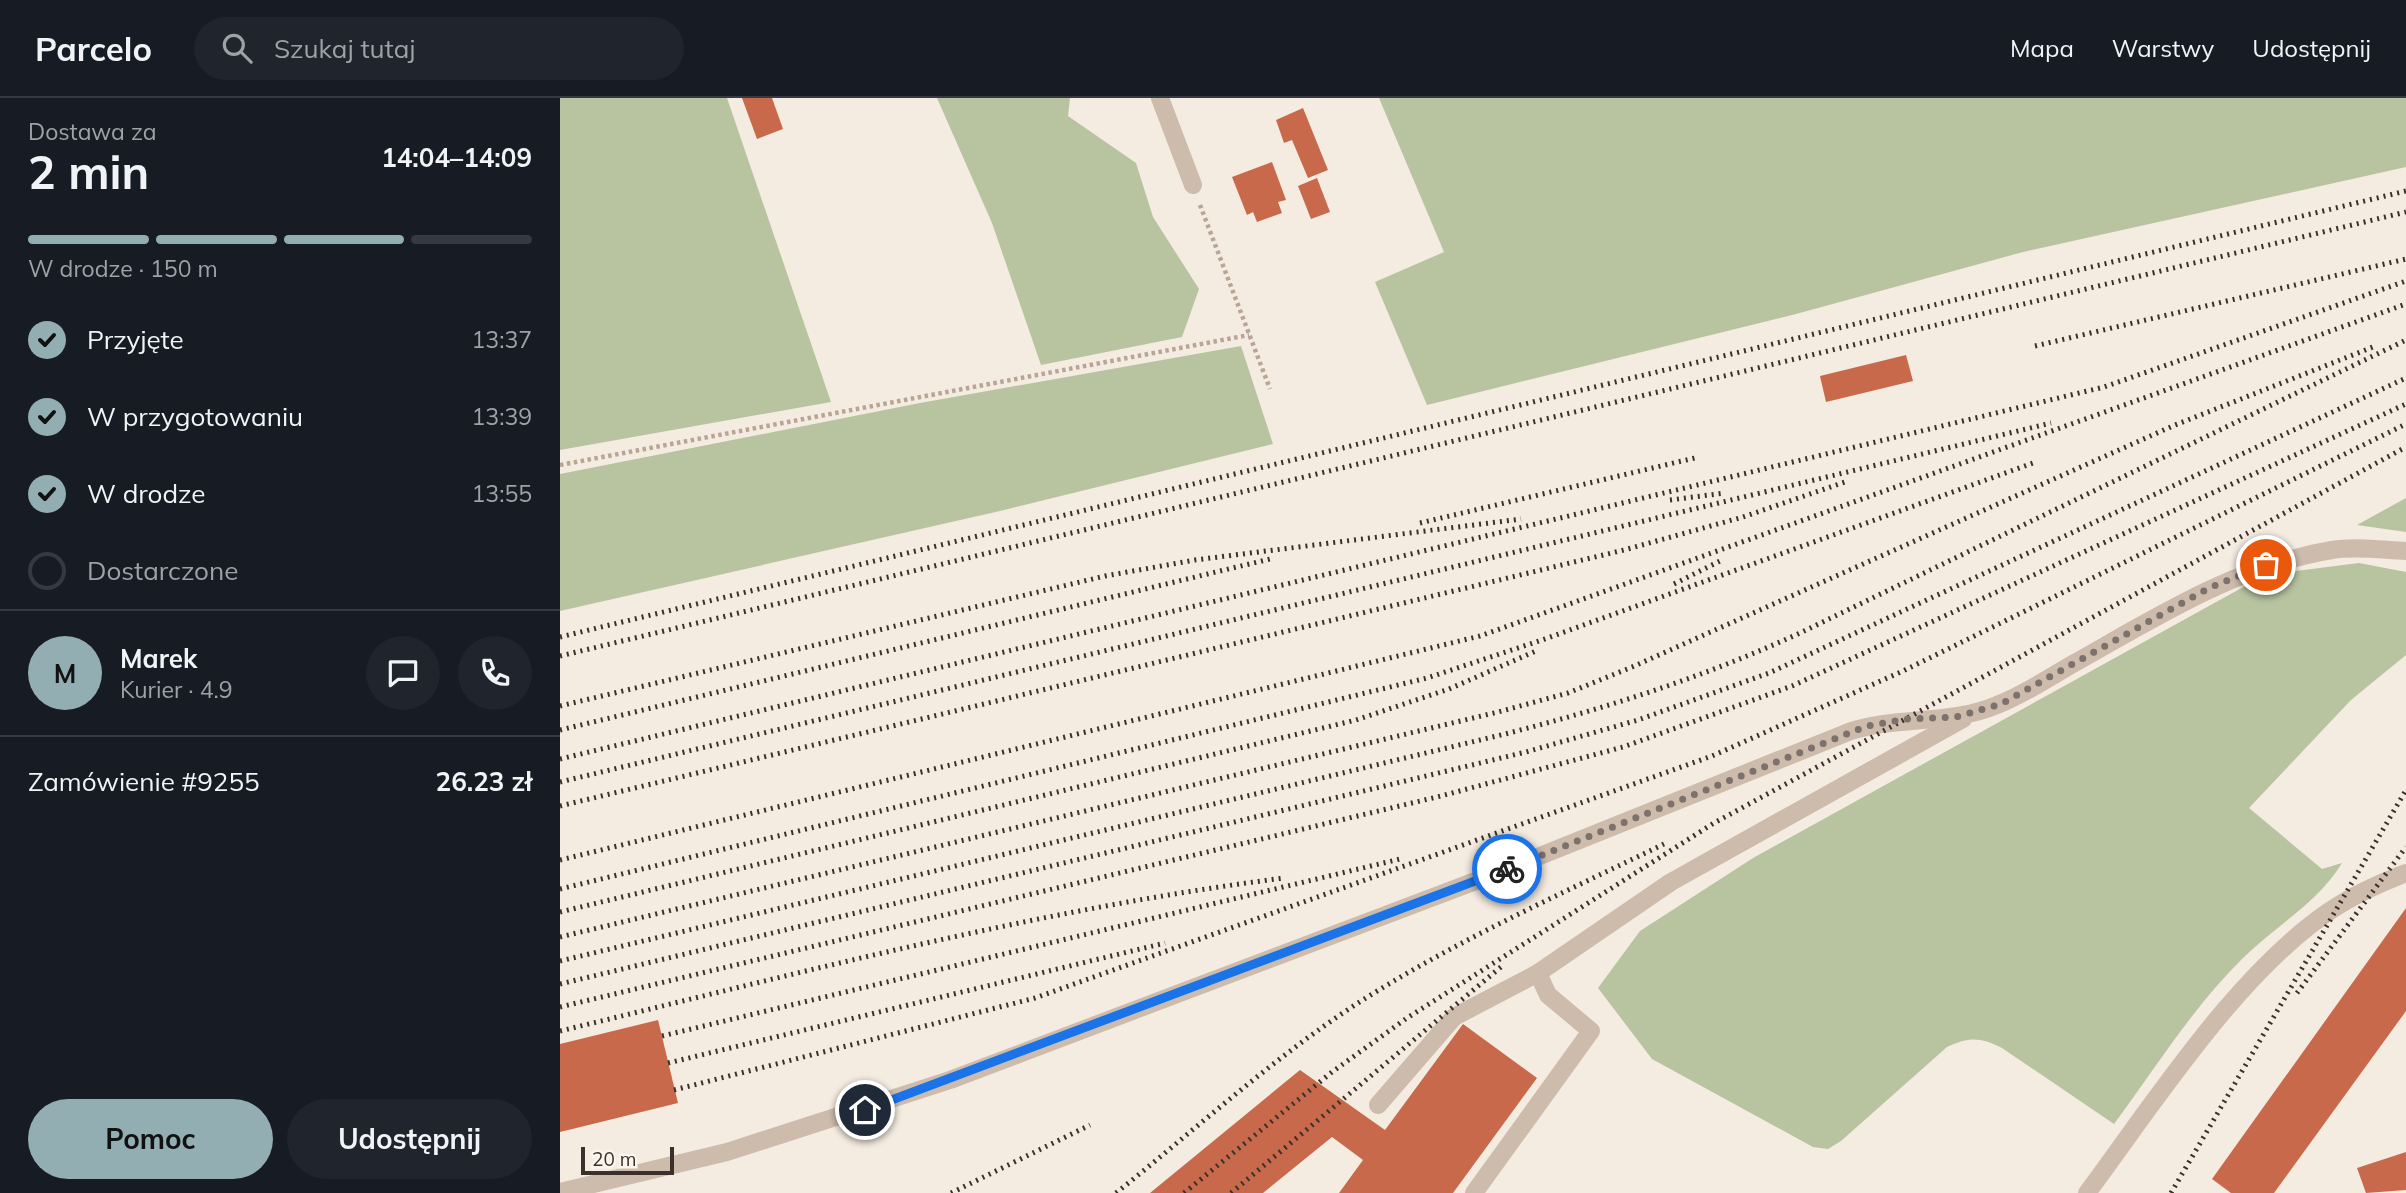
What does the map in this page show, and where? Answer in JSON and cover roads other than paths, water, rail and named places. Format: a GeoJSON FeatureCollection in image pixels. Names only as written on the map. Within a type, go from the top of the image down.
{"type":"FeatureCollection","features":[{"type":"Feature","properties":{"kind":"street"},"geometry":{"type":"LineString","coordinates":[[1160,98],[1193,185]]}},
{"type":"Feature","properties":{"kind":"street"},"geometry":{"type":"LineString","coordinates":[[1378,1105],[1454,1017],[1538,973],[1671,882],[1971,715],[2024,692],[2209,588],[2266,565],[2334,549],[2406,551]]}},
{"type":"Feature","properties":{"kind":"street"},"geometry":{"type":"LineString","coordinates":[[560,1192],[727,1153],[950,1080],[1510,868],[1851,732],[1907,719],[1971,715]]}},
{"type":"Feature","properties":{"kind":"street"},"geometry":{"type":"LineString","coordinates":[[2087,1193],[2195,1047],[2256,976],[2300,934],[2337,906],[2406,873]]}},
{"type":"Feature","properties":{"kind":"street"},"geometry":{"type":"LineString","coordinates":[[1474,1193],[1591,1031],[1548,995],[1538,973]]}},
{"type":"Feature","properties":{"kind":"railway"},"geometry":{"type":"LineString","coordinates":[[560,637],[2406,191]]}},
{"type":"Feature","properties":{"kind":"railway"},"geometry":{"type":"LineString","coordinates":[[560,656],[2406,212]]}},
{"type":"Feature","properties":{"kind":"railway"},"geometry":{"type":"LineString","coordinates":[[2035,346],[2406,259]]}},
{"type":"Feature","properties":{"kind":"railway"},"geometry":{"type":"LineString","coordinates":[[560,759],[2104,387],[2406,281]]}},
{"type":"Feature","properties":{"kind":"railway"},"geometry":{"type":"LineString","coordinates":[[560,860],[1480,636],[2406,304]]}},
{"type":"Feature","properties":{"kind":"railway"},"geometry":{"type":"LineString","coordinates":[[560,961],[1505,734],[1655,690],[1728,664],[1800,633],[2406,340]]}},
{"type":"Feature","properties":{"kind":"railway"},"geometry":{"type":"LineString","coordinates":[[560,937],[1568,693],[2175,425],[2373,347]]}},
{"type":"Feature","properties":{"kind":"railway"},"geometry":{"type":"LineString","coordinates":[[560,984],[1526,752],[1638,720],[1769,673],[2406,378]]}},
{"type":"Feature","properties":{"kind":"railway"},"geometry":{"type":"LineString","coordinates":[[560,1007],[1441,796],[1623,747],[1792,686],[2406,404]]}},
{"type":"Feature","properties":{"kind":"railway"},"geometry":{"type":"LineString","coordinates":[[560,782],[2051,423]]}},
{"type":"Feature","properties":{"kind":"railway"},"geometry":{"type":"LineString","coordinates":[[674,1090],[1035,998],[1712,756],[1903,671],[2406,424]]}},
{"type":"Feature","properties":{"kind":"railway"},"geometry":{"type":"LineString","coordinates":[[1184,1193],[1332,1072],[1407,1018],[1714,823],[2406,447]]}},
{"type":"Feature","properties":{"kind":"railway"},"geometry":{"type":"LineString","coordinates":[[1420,523],[1699,457]]}},
{"type":"Feature","properties":{"kind":"railway"},"geometry":{"type":"LineString","coordinates":[[560,889],[1427,678],[1542,640],[2033,463]]}},
{"type":"Feature","properties":{"kind":"railway"},"geometry":{"type":"LineString","coordinates":[[560,806],[1624,550],[1743,517],[1845,482]]}},
{"type":"Feature","properties":{"kind":"railway"},"geometry":{"type":"LineString","coordinates":[[1670,500],[1725,493]]}},
{"type":"Feature","properties":{"kind":"railway"},"geometry":{"type":"LineString","coordinates":[[560,706],[1105,576],[1195,560],[1521,519]]}},
{"type":"Feature","properties":{"kind":"railway"},"geometry":{"type":"LineString","coordinates":[[560,730],[1270,559]]}},
{"type":"Feature","properties":{"kind":"railway"},"geometry":{"type":"LineString","coordinates":[[1674,584],[1724,559]]}},
{"type":"Feature","properties":{"kind":"railway"},"geometry":{"type":"LineString","coordinates":[[560,912],[1356,720],[1449,689],[1536,651]]}},
{"type":"Feature","properties":{"kind":"railway"},"geometry":{"type":"LineString","coordinates":[[2171,1193],[2406,790]]}},
{"type":"Feature","properties":{"kind":"railway"},"geometry":{"type":"LineString","coordinates":[[1116,1193],[1265,1070],[1358,1003],[1470,939],[1664,844]]}},
{"type":"Feature","properties":{"kind":"railway"},"geometry":{"type":"LineString","coordinates":[[2297,993],[2406,847]]}},
{"type":"Feature","properties":{"kind":"railway"},"geometry":{"type":"LineString","coordinates":[[662,1036],[1400,859]]}},
{"type":"Feature","properties":{"kind":"railway"},"geometry":{"type":"LineString","coordinates":[[560,1031],[920,944],[1101,907],[1284,878]]}},
{"type":"Feature","properties":{"kind":"railway"},"geometry":{"type":"LineString","coordinates":[[668,1063],[1165,943]]}},
{"type":"Feature","properties":{"kind":"railway"},"geometry":{"type":"LineString","coordinates":[[1231,1193],[1502,966]]}},
{"type":"Feature","properties":{"kind":"railway"},"geometry":{"type":"LineString","coordinates":[[951,1193],[1090,1125]]}}]}
